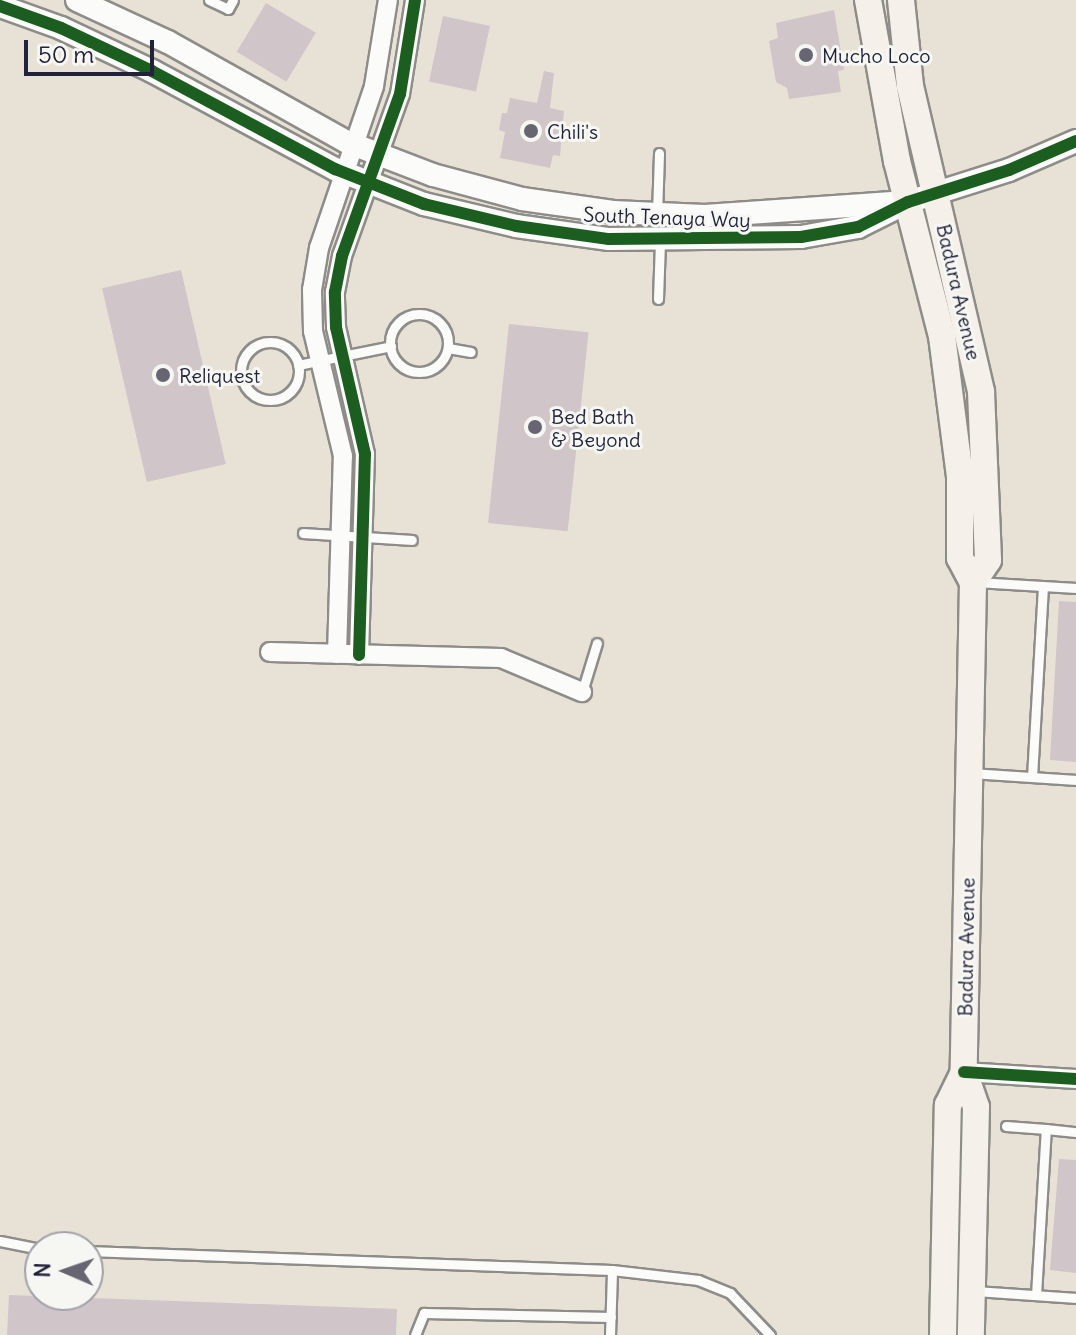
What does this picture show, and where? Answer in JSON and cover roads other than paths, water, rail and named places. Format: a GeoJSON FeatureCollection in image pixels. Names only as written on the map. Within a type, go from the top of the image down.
{"type":"FeatureCollection","features":[{"type":"Feature","properties":{"kind":"main road","name":"Badura Avenue"},"geometry":{"type":"LineString","coordinates":[[868,0],[881,85],[955,408],[960,558],[973,582],[964,1072],[976,1107],[971,1335]]}},
{"type":"Feature","properties":{"kind":"main road","name":"Badura Avenue"},"geometry":{"type":"LineString","coordinates":[[901,0],[910,86],[971,333],[986,443],[988,560],[973,582]]}},
{"type":"Feature","properties":{"kind":"main road","name":"Badura Avenue"},"geometry":{"type":"LineString","coordinates":[[943,1335],[948,1105],[964,1072]]}},
{"type":"Feature","properties":{"kind":"street","name":"South Tenaya Way"},"geometry":{"type":"LineString","coordinates":[[77,0],[168,42],[354,145],[522,199],[657,214],[705,216],[908,202],[935,195],[1076,141]]}},
{"type":"Feature","properties":{"kind":"street"},"geometry":{"type":"LineString","coordinates":[[337,654],[341,436],[319,360],[311,310],[314,269],[383,50],[388,0]]}},
{"type":"Feature","properties":{"kind":"street"},"geometry":{"type":"LineString","coordinates":[[359,655],[363,432],[342,356],[334,309],[337,274],[410,55],[415,0]]}},
{"type":"Feature","properties":{"kind":"street","name":"South Tenaya Way"},"geometry":{"type":"LineString","coordinates":[[16,7],[152,71],[344,173],[424,204],[516,226],[660,241],[801,237],[858,227],[908,202]]}},
{"type":"Feature","properties":{"kind":"street"},"geometry":{"type":"LineString","coordinates":[[270,652],[501,658],[582,692]]}},
{"type":"Feature","properties":{"kind":"street"},"geometry":{"type":"LineString","coordinates":[[964,1072],[1076,1079]]}},
{"type":"Feature","properties":{"kind":"lane"},"geometry":{"type":"LineString","coordinates":[[209,0],[228,9],[233,0]]}},
{"type":"Feature","properties":{"kind":"lane"},"geometry":{"type":"LineString","coordinates":[[657,214],[659,153]]}},
{"type":"Feature","properties":{"kind":"lane"},"geometry":{"type":"LineString","coordinates":[[658,299],[660,241]]}},
{"type":"Feature","properties":{"kind":"lane"},"geometry":{"type":"LineString","coordinates":[[420,314],[444,329],[448,348],[439,364],[414,372],[398,363],[391,346],[401,320],[420,314]]}},
{"type":"Feature","properties":{"kind":"lane"},"geometry":{"type":"LineString","coordinates":[[263,342],[283,345],[298,365],[294,388],[279,399],[261,400],[242,381],[241,362],[263,342]]}},
{"type":"Feature","properties":{"kind":"lane"},"geometry":{"type":"LineString","coordinates":[[298,365],[391,346]]}},
{"type":"Feature","properties":{"kind":"lane"},"geometry":{"type":"LineString","coordinates":[[448,348],[471,352]]}},
{"type":"Feature","properties":{"kind":"lane"},"geometry":{"type":"LineString","coordinates":[[303,533],[412,540]]}},
{"type":"Feature","properties":{"kind":"lane"},"geometry":{"type":"LineString","coordinates":[[973,582],[1076,588]]}},
{"type":"Feature","properties":{"kind":"lane"},"geometry":{"type":"LineString","coordinates":[[1032,777],[1043,586]]}},
{"type":"Feature","properties":{"kind":"lane"},"geometry":{"type":"LineString","coordinates":[[582,692],[597,643]]}},
{"type":"Feature","properties":{"kind":"lane"},"geometry":{"type":"LineString","coordinates":[[968,773],[1076,780]]}},
{"type":"Feature","properties":{"kind":"lane"},"geometry":{"type":"LineString","coordinates":[[1006,1126],[1076,1132]]}},
{"type":"Feature","properties":{"kind":"lane"},"geometry":{"type":"LineString","coordinates":[[1036,1295],[1046,1129]]}},
{"type":"Feature","properties":{"kind":"lane"},"geometry":{"type":"LineString","coordinates":[[0,1241],[24,1246]]}},
{"type":"Feature","properties":{"kind":"lane"},"geometry":{"type":"LineString","coordinates":[[104,1252],[612,1270],[698,1280],[719,1288],[770,1335]]}},
{"type":"Feature","properties":{"kind":"lane"},"geometry":{"type":"LineString","coordinates":[[610,1335],[612,1270]]}},
{"type":"Feature","properties":{"kind":"lane"},"geometry":{"type":"LineString","coordinates":[[972,1290],[1076,1298]]}},
{"type":"Feature","properties":{"kind":"lane"},"geometry":{"type":"LineString","coordinates":[[415,1335],[424,1313],[611,1317]]}},
{"type":"Feature","properties":{"kind":"place","name":"Mucho Loco"},"geometry":{"type":"Point","coordinates":[806,55]}},
{"type":"Feature","properties":{"kind":"place","name":"Chili's"},"geometry":{"type":"Point","coordinates":[531,131]}},
{"type":"Feature","properties":{"kind":"place","name":"Reliquest"},"geometry":{"type":"Point","coordinates":[163,375]}},
{"type":"Feature","properties":{"kind":"place","name":"Bed Bath & Beyond"},"geometry":{"type":"Point","coordinates":[535,427]}}]}
